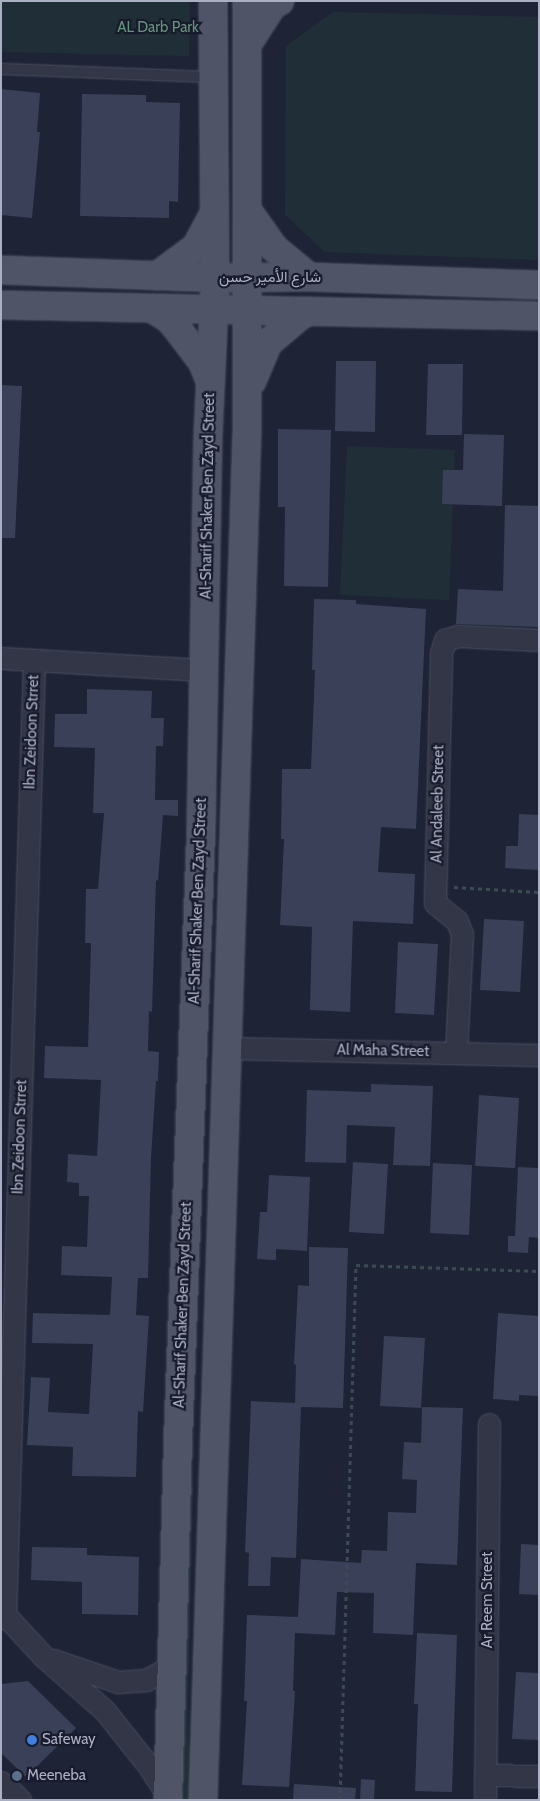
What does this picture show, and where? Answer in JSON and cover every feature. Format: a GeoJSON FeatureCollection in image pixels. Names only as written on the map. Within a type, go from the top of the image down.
{"type":"FeatureCollection","features":[{"type":"Feature","properties":{"kind":"main road","name":"Al-Sharif Shaker Ben Zayd Street"},"geometry":{"type":"LineString","coordinates":[[168,1798],[178,1456],[201,833],[208,435],[215,278],[216,209],[212,1]]}},
{"type":"Feature","properties":{"kind":"main road"},"geometry":{"type":"LineString","coordinates":[[203,1800],[248,389],[247,1]]}},
{"type":"Feature","properties":{"kind":"main road"},"geometry":{"type":"LineString","coordinates":[[247,45],[272,6],[280,1]]}},
{"type":"Feature","properties":{"kind":"main road"},"geometry":{"type":"LineString","coordinates":[[157,276],[196,247],[216,209]]}},
{"type":"Feature","properties":{"kind":"main road"},"geometry":{"type":"LineString","coordinates":[[248,211],[274,248],[309,277]]}},
{"type":"Feature","properties":{"kind":"main road","name":"شارع الأمير حسن"},"geometry":{"type":"LineString","coordinates":[[1,270],[215,278],[309,277],[539,285]]}},
{"type":"Feature","properties":{"kind":"main road"},"geometry":{"type":"LineString","coordinates":[[1,305],[248,312],[309,311],[539,316]]}},
{"type":"Feature","properties":{"kind":"main road"},"geometry":{"type":"LineString","coordinates":[[151,308],[168,319],[179,331],[202,361],[211,383]]}},
{"type":"Feature","properties":{"kind":"main road"},"geometry":{"type":"LineString","coordinates":[[248,389],[268,343],[300,316],[309,311]]}},
{"type":"Feature","properties":{"kind":"main road"},"geometry":{"type":"LineString","coordinates":[[201,833],[235,833]]}},
{"type":"Feature","properties":{"kind":"main road"},"geometry":{"type":"LineString","coordinates":[[178,1456],[215,1458]]}},
{"type":"Feature","properties":{"kind":"street","name":"Al Andaleeb Street"},"geometry":{"type":"LineString","coordinates":[[456,1052],[462,934],[457,921],[435,904],[441,653],[445,640],[458,636],[539,640]]}},
{"type":"Feature","properties":{"kind":"street"},"geometry":{"type":"LineString","coordinates":[[1,658],[204,670]]}},
{"type":"Feature","properties":{"kind":"street","name":"Ibn Zeidoon Strret"},"geometry":{"type":"LineString","coordinates":[[3,1617],[34,660]]}},
{"type":"Feature","properties":{"kind":"street","name":"Al Maha Street"},"geometry":{"type":"LineString","coordinates":[[227,1048],[539,1055]]}},
{"type":"Feature","properties":{"kind":"street","name":"Ar Reem Street"},"geometry":{"type":"LineString","coordinates":[[486,1800],[489,1424]]}},
{"type":"Feature","properties":{"kind":"street"},"geometry":{"type":"LineString","coordinates":[[3,1617],[105,1711],[148,1765],[168,1798]]}},
{"type":"Feature","properties":{"kind":"street"},"geometry":{"type":"LineString","coordinates":[[44,1656],[118,1682],[146,1680],[161,1672],[172,1662]]}},
{"type":"Feature","properties":{"kind":"street"},"geometry":{"type":"LineString","coordinates":[[486,1775],[539,1776]]}},
{"type":"Feature","properties":{"kind":"street"},"geometry":{"type":"LineString","coordinates":[[1,1782],[20,1800]]}},
{"type":"Feature","properties":{"kind":"lane"},"geometry":{"type":"LineString","coordinates":[[1,69],[212,77]]}},
{"type":"Feature","properties":{"kind":"path"},"geometry":{"type":"LineString","coordinates":[[436,886],[539,892]]}},
{"type":"Feature","properties":{"kind":"path"},"geometry":{"type":"LineString","coordinates":[[340,1800],[356,1265],[539,1271]]}},
{"type":"Feature","properties":{"kind":"green space","name":"AL Darb Park"},"geometry":{"type":"Polygon","coordinates":[[[1,1],[190,1],[189,56],[1,52],[1,1]]]}},
{"type":"Feature","properties":{"kind":"green space"},"geometry":{"type":"Polygon","coordinates":[[[333,12],[539,17],[539,260],[325,252],[285,215],[286,46],[333,12]]]}},
{"type":"Feature","properties":{"kind":"green space"},"geometry":{"type":"Polygon","coordinates":[[[347,446],[455,450],[449,600],[340,595],[347,446]]]}},
{"type":"Feature","properties":{"kind":"green space"},"geometry":{"type":"Polygon","coordinates":[[[189,1488],[193,1488],[188,1702],[190,1800],[180,1800],[189,1488]]]}},
{"type":"Feature","properties":{"kind":"building"},"geometry":{"type":"Polygon","coordinates":[[[1,89],[40,93],[37,132],[40,132],[32,218],[1,215],[1,89]]]}},
{"type":"Feature","properties":{"kind":"building"},"geometry":{"type":"Polygon","coordinates":[[[82,94],[146,95],[146,102],[180,103],[178,202],[169,201],[169,218],[80,216],[82,94]]]}},
{"type":"Feature","properties":{"kind":"building"},"geometry":{"type":"Polygon","coordinates":[[[336,361],[376,361],[375,432],[335,431],[336,361]]]}},
{"type":"Feature","properties":{"kind":"building"},"geometry":{"type":"Polygon","coordinates":[[[428,364],[463,364],[462,435],[426,435],[428,364]]]}},
{"type":"Feature","properties":{"kind":"building"},"geometry":{"type":"Polygon","coordinates":[[[1,385],[22,386],[15,538],[1,538],[1,385]]]}},
{"type":"Feature","properties":{"kind":"building"},"geometry":{"type":"Polygon","coordinates":[[[278,429],[331,430],[328,587],[284,586],[285,507],[278,507],[278,429]]]}},
{"type":"Feature","properties":{"kind":"building"},"geometry":{"type":"Polygon","coordinates":[[[464,434],[504,435],[502,506],[442,504],[443,470],[463,470],[464,434]]]}},
{"type":"Feature","properties":{"kind":"building"},"geometry":{"type":"Polygon","coordinates":[[[505,505],[539,506],[539,627],[456,624],[458,589],[503,591],[505,505]]]}},
{"type":"Feature","properties":{"kind":"building"},"geometry":{"type":"Polygon","coordinates":[[[314,599],[356,600],[356,604],[426,609],[416,829],[381,827],[378,872],[415,874],[413,924],[353,921],[350,1012],[310,1010],[312,927],[280,925],[284,839],[281,839],[282,769],[311,769],[315,670],[312,670],[314,599]]]}},
{"type":"Feature","properties":{"kind":"building"},"geometry":{"type":"Polygon","coordinates":[[[87,689],[152,691],[151,718],[164,718],[163,746],[156,746],[155,800],[178,800],[178,816],[163,815],[158,881],[156,880],[152,1012],[149,1011],[148,1051],[159,1052],[151,1158],[148,1278],[138,1278],[136,1315],[149,1316],[143,1412],[138,1411],[136,1477],[72,1476],[73,1447],[27,1445],[31,1377],[50,1378],[48,1412],[89,1414],[93,1344],[32,1343],[33,1313],[110,1315],[112,1277],[61,1275],[62,1246],[87,1247],[89,1196],[79,1196],[79,1183],[67,1182],[68,1154],[97,1156],[101,1080],[44,1078],[45,1046],[88,1047],[91,943],[85,943],[86,889],[98,889],[104,813],[93,813],[95,748],[54,747],[55,714],[87,714],[87,689]]]}},
{"type":"Feature","properties":{"kind":"building"},"geometry":{"type":"Polygon","coordinates":[[[519,814],[539,815],[539,870],[505,868],[506,846],[518,846],[519,814]]]}},
{"type":"Feature","properties":{"kind":"building"},"geometry":{"type":"Polygon","coordinates":[[[484,919],[524,921],[520,992],[480,990],[484,919]]]}},
{"type":"Feature","properties":{"kind":"building"},"geometry":{"type":"Polygon","coordinates":[[[398,942],[438,944],[434,1015],[395,1013],[398,942]]]}},
{"type":"Feature","properties":{"kind":"building"},"geometry":{"type":"Polygon","coordinates":[[[371,1084],[433,1086],[430,1166],[393,1165],[395,1127],[347,1125],[346,1163],[305,1162],[307,1090],[371,1092],[371,1084]]]}},
{"type":"Feature","properties":{"kind":"building"},"geometry":{"type":"Polygon","coordinates":[[[479,1095],[519,1098],[515,1168],[475,1166],[479,1095]]]}},
{"type":"Feature","properties":{"kind":"building"},"geometry":{"type":"Polygon","coordinates":[[[353,1162],[388,1164],[384,1234],[349,1232],[353,1162]]]}},
{"type":"Feature","properties":{"kind":"building"},"geometry":{"type":"Polygon","coordinates":[[[433,1163],[472,1165],[469,1235],[430,1233],[433,1163]]]}},
{"type":"Feature","properties":{"kind":"building"},"geometry":{"type":"Polygon","coordinates":[[[518,1167],[539,1168],[539,1238],[529,1237],[528,1253],[508,1252],[508,1236],[515,1236],[518,1167]]]}},
{"type":"Feature","properties":{"kind":"building"},"geometry":{"type":"Polygon","coordinates":[[[269,1175],[310,1177],[307,1251],[276,1249],[276,1260],[257,1259],[260,1212],[267,1212],[269,1175]]]}},
{"type":"Feature","properties":{"kind":"building"},"geometry":{"type":"Polygon","coordinates":[[[309,1247],[348,1248],[343,1408],[301,1407],[296,1558],[271,1557],[270,1586],[248,1586],[249,1553],[245,1552],[251,1401],[295,1403],[296,1365],[294,1364],[298,1285],[309,1286],[309,1247]]]}},
{"type":"Feature","properties":{"kind":"building"},"geometry":{"type":"Polygon","coordinates":[[[498,1313],[539,1316],[539,1396],[519,1395],[519,1401],[493,1399],[498,1313]]]}},
{"type":"Feature","properties":{"kind":"building"},"geometry":{"type":"Polygon","coordinates":[[[384,1336],[425,1338],[421,1408],[380,1406],[384,1336]]]}},
{"type":"Feature","properties":{"kind":"building"},"geometry":{"type":"Polygon","coordinates":[[[422,1407],[463,1408],[457,1565],[416,1563],[413,1635],[373,1633],[374,1593],[337,1592],[335,1635],[295,1633],[293,1691],[295,1691],[289,1787],[242,1785],[247,1701],[244,1701],[247,1615],[298,1617],[301,1559],[361,1563],[362,1550],[387,1551],[388,1512],[416,1513],[417,1480],[402,1479],[404,1442],[421,1443],[422,1407]]]}},
{"type":"Feature","properties":{"kind":"building"},"geometry":{"type":"Polygon","coordinates":[[[521,1544],[539,1545],[539,1595],[519,1594],[521,1544]]]}},
{"type":"Feature","properties":{"kind":"building"},"geometry":{"type":"Polygon","coordinates":[[[32,1547],[87,1548],[87,1555],[139,1557],[138,1615],[82,1614],[82,1582],[31,1580],[32,1547]]]}},
{"type":"Feature","properties":{"kind":"building"},"geometry":{"type":"Polygon","coordinates":[[[417,1633],[457,1635],[452,1792],[415,1791],[418,1704],[414,1704],[417,1633]]]}},
{"type":"Feature","properties":{"kind":"building"},"geometry":{"type":"Polygon","coordinates":[[[516,1672],[539,1673],[539,1740],[512,1739],[516,1672]]]}},
{"type":"Feature","properties":{"kind":"building","name":"Safeway"},"geometry":{"type":"Polygon","coordinates":[[[28,1681],[76,1728],[26,1777],[1,1753],[1,1684],[28,1681]]]}},
{"type":"Feature","properties":{"kind":"building"},"geometry":{"type":"Polygon","coordinates":[[[361,1779],[375,1780],[374,1800],[360,1800],[361,1779]]]}},
{"type":"Feature","properties":{"kind":"building"},"geometry":{"type":"Polygon","coordinates":[[[294,1784],[356,1788],[355,1800],[293,1800],[294,1784]]]}},
{"type":"Feature","properties":{"kind":"place","name":"Safeway"},"geometry":{"type":"Point","coordinates":[32,1740]}},
{"type":"Feature","properties":{"kind":"place","name":"Meeneba"},"geometry":{"type":"Point","coordinates":[17,1776]}}]}
